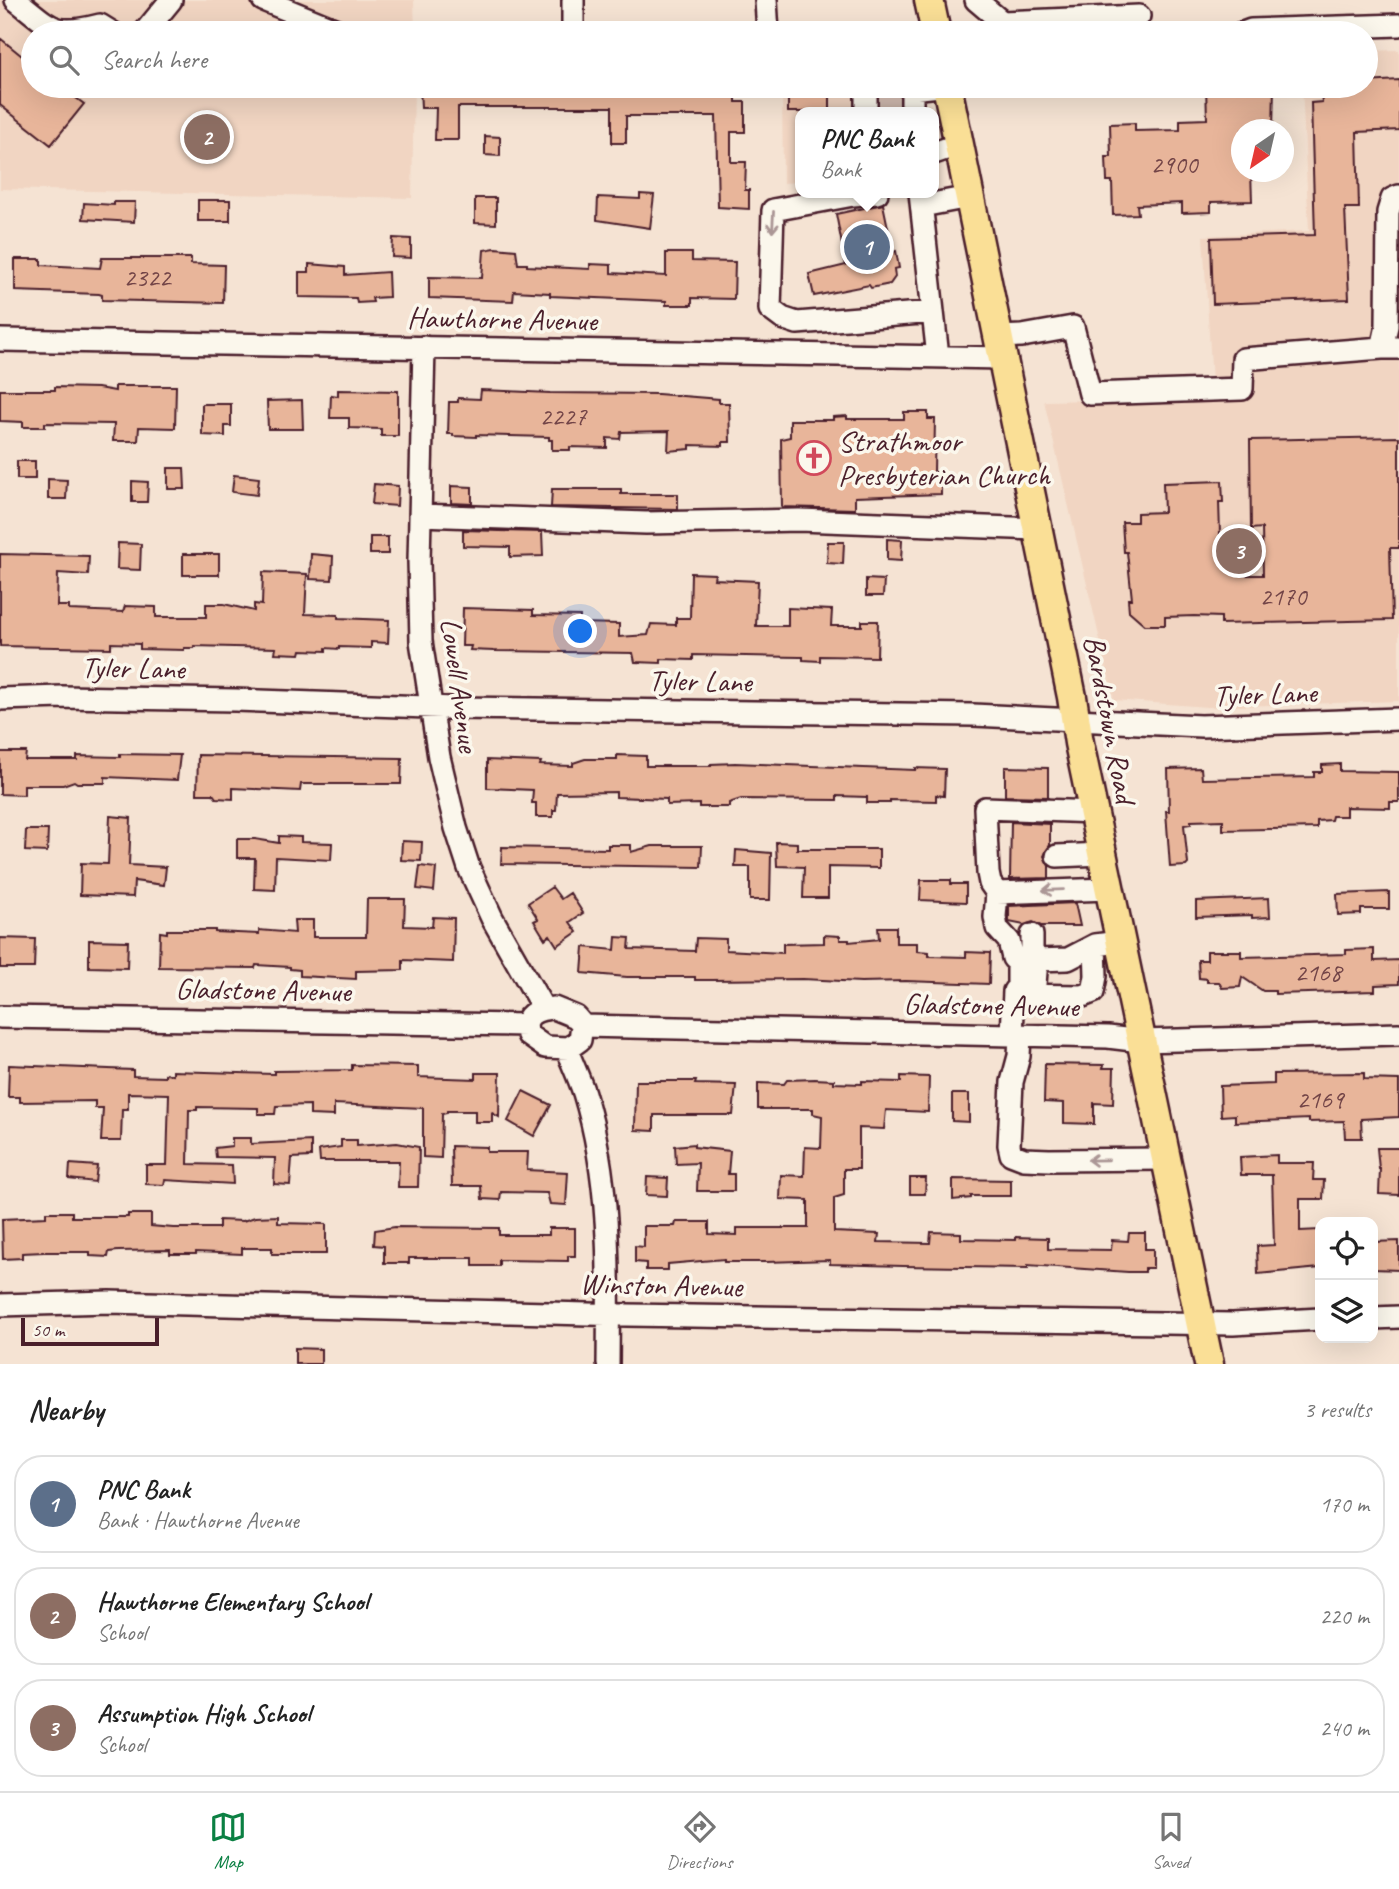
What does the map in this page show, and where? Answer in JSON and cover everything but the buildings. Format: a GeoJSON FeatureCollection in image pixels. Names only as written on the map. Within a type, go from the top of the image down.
{"type":"FeatureCollection","features":[{"type":"Feature","properties":{"kind":"main road"},"geometry":{"type":"LineString","coordinates":[[929,0],[933,21]]}},
{"type":"Feature","properties":{"kind":"main road","name":"Bardstown Road"},"geometry":{"type":"LineString","coordinates":[[947,98],[945,149],[969,197],[1110,889],[1108,944],[1141,1041],[1209,1364]]}},
{"type":"Feature","properties":{"kind":"street"},"geometry":{"type":"LineString","coordinates":[[16,0],[45,21]]}},
{"type":"Feature","properties":{"kind":"street"},"geometry":{"type":"LineString","coordinates":[[154,21],[171,0]]}},
{"type":"Feature","properties":{"kind":"street"},"geometry":{"type":"LineString","coordinates":[[263,0],[315,21]]}},
{"type":"Feature","properties":{"kind":"street"},"geometry":{"type":"LineString","coordinates":[[572,21],[573,0]]}},
{"type":"Feature","properties":{"kind":"street"},"geometry":{"type":"LineString","coordinates":[[766,0],[767,21]]}},
{"type":"Feature","properties":{"kind":"street"},"geometry":{"type":"LineString","coordinates":[[976,0],[996,21]]}},
{"type":"Feature","properties":{"kind":"street"},"geometry":{"type":"LineString","coordinates":[[1089,21],[1139,17]]}},
{"type":"Feature","properties":{"kind":"street"},"geometry":{"type":"LineString","coordinates":[[1378,26],[1399,25]]}},
{"type":"Feature","properties":{"kind":"street"},"geometry":{"type":"LineString","coordinates":[[1391,348],[1387,326],[1388,212],[1392,199],[1399,196]]}},
{"type":"Feature","properties":{"kind":"street"},"geometry":{"type":"LineString","coordinates":[[939,357],[921,199],[969,197]]}},
{"type":"Feature","properties":{"kind":"street"},"geometry":{"type":"LineString","coordinates":[[837,198],[773,210],[770,310],[797,323],[933,312]]}},
{"type":"Feature","properties":{"kind":"street"},"geometry":{"type":"LineString","coordinates":[[821,321],[823,355]]}},
{"type":"Feature","properties":{"kind":"street","name":"Hawthorne Avenue"},"geometry":{"type":"LineString","coordinates":[[0,340],[939,357],[1001,348],[1022,336],[1073,327],[1090,394],[1242,389],[1243,359],[1391,348]]}},
{"type":"Feature","properties":{"kind":"street","name":"Lowell Avenue"},"geometry":{"type":"LineString","coordinates":[[424,347],[420,515],[421,641],[430,707],[456,828],[469,867],[492,918],[542,1008]]}},
{"type":"Feature","properties":{"kind":"street"},"geometry":{"type":"LineString","coordinates":[[420,515],[646,523],[799,520],[1038,529]]}},
{"type":"Feature","properties":{"kind":"street","name":"Tyler Lane"},"geometry":{"type":"LineString","coordinates":[[0,699],[62,697],[430,707],[974,715],[1201,726],[1399,719]]}},
{"type":"Feature","properties":{"kind":"street"},"geometry":{"type":"LineString","coordinates":[[1094,812],[985,798],[988,873],[990,883],[997,892],[995,918],[997,928],[1009,941],[1013,958],[1018,963],[1020,994],[1016,1035],[1019,1056],[1012,1082],[1009,1145],[1011,1154],[1024,1159],[1166,1159]]}},
{"type":"Feature","properties":{"kind":"street"},"geometry":{"type":"LineString","coordinates":[[1057,856],[1102,854]]}},
{"type":"Feature","properties":{"kind":"street"},"geometry":{"type":"LineString","coordinates":[[997,892],[1110,889]]}},
{"type":"Feature","properties":{"kind":"street"},"geometry":{"type":"LineString","coordinates":[[1032,936],[1032,950],[1037,961]]}},
{"type":"Feature","properties":{"kind":"street"},"geometry":{"type":"LineString","coordinates":[[1020,994],[1083,996],[1093,992],[1108,944]]}},
{"type":"Feature","properties":{"kind":"street"},"geometry":{"type":"LineString","coordinates":[[1037,961],[1068,959],[1108,944]]}},
{"type":"Feature","properties":{"kind":"street"},"geometry":{"type":"LineString","coordinates":[[1020,994],[1037,961]]}},
{"type":"Feature","properties":{"kind":"street"},"geometry":{"type":"LineString","coordinates":[[542,1008],[566,1011],[576,1017],[582,1026],[580,1040],[576,1045],[566,1048],[545,1046],[528,1035],[526,1025],[530,1014],[542,1008]]}},
{"type":"Feature","properties":{"kind":"street","name":"Gladstone Avenue"},"geometry":{"type":"LineString","coordinates":[[0,1017],[526,1025]]}},
{"type":"Feature","properties":{"kind":"street","name":"Gladstone Avenue"},"geometry":{"type":"LineString","coordinates":[[582,1026],[1108,1037],[1141,1041],[1399,1034]]}},
{"type":"Feature","properties":{"kind":"street"},"geometry":{"type":"LineString","coordinates":[[566,1048],[584,1093],[600,1171],[606,1218],[608,1364]]}},
{"type":"Feature","properties":{"kind":"street","name":"Winston Avenue"},"geometry":{"type":"LineString","coordinates":[[0,1305],[108,1301],[608,1314],[1233,1324],[1315,1319]]}},
{"type":"Feature","properties":{"kind":"street"},"geometry":{"type":"LineString","coordinates":[[1378,1318],[1399,1317]]}},
{"type":"Feature","properties":{"kind":"shaded area"},"geometry":{"type":"Polygon","coordinates":[[[0,0],[414,0],[415,21],[21,21],[21,98],[414,98],[412,198],[0,189],[0,0]]]}},
{"type":"Feature","properties":{"kind":"shaded area"},"geometry":{"type":"Polygon","coordinates":[[[1399,50],[1399,701],[1207,707],[1114,700],[1044,401],[1213,398],[1203,236],[1309,231],[1303,98],[1378,98],[1378,51],[1399,50]]]}},
{"type":"Feature","properties":{"kind":"shaded area"},"geometry":{"type":"Polygon","coordinates":[[[782,98],[921,98],[923,107],[795,107],[795,182],[783,183],[782,98]]]}},
{"type":"Feature","properties":{"kind":"place","name":"Hawthorne Elementary School"},"geometry":{"type":"Point","coordinates":[207,137]}},
{"type":"Feature","properties":{"kind":"place","name":"PNC Bank"},"geometry":{"type":"Point","coordinates":[867,247]}},
{"type":"Feature","properties":{"kind":"place","name":"Strathmoor Presbyterian Church"},"geometry":{"type":"Point","coordinates":[814,458]}},
{"type":"Feature","properties":{"kind":"place","name":"Assumption High School"},"geometry":{"type":"Point","coordinates":[1239,551]}}]}
